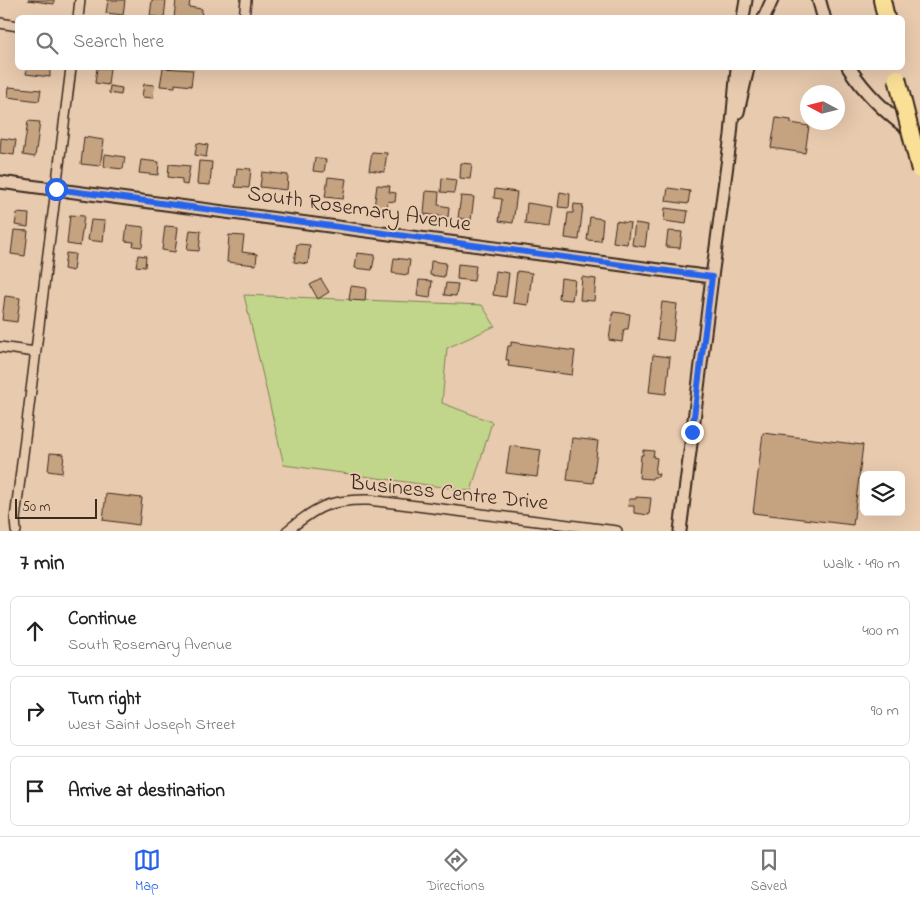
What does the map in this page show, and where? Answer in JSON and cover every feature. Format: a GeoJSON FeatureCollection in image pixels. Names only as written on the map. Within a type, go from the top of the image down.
{"type":"FeatureCollection","features":[{"type":"Feature","properties":{"kind":"highway"},"geometry":{"type":"LineString","coordinates":[[882,0],[885,15]]}},
{"type":"Feature","properties":{"kind":"highway"},"geometry":{"type":"LineString","coordinates":[[896,73],[920,170]]}},
{"type":"Feature","properties":{"kind":"main road"},"geometry":{"type":"LineString","coordinates":[[819,0],[823,15]]}},
{"type":"Feature","properties":{"kind":"main road"},"geometry":{"type":"LineString","coordinates":[[850,70],[862,86],[887,112],[920,137]]}},
{"type":"Feature","properties":{"kind":"street"},"geometry":{"type":"LineString","coordinates":[[78,15],[80,0]]}},
{"type":"Feature","properties":{"kind":"street"},"geometry":{"type":"LineString","coordinates":[[244,15],[246,0]]}},
{"type":"Feature","properties":{"kind":"street"},"geometry":{"type":"LineString","coordinates":[[744,15],[746,0]]}},
{"type":"Feature","properties":{"kind":"street"},"geometry":{"type":"LineString","coordinates":[[765,15],[772,0]]}},
{"type":"Feature","properties":{"kind":"street"},"geometry":{"type":"LineString","coordinates":[[0,23],[15,26]]}},
{"type":"Feature","properties":{"kind":"street"},"geometry":{"type":"LineString","coordinates":[[16,531],[15,519],[35,352],[72,70]]}},
{"type":"Feature","properties":{"kind":"street"},"geometry":{"type":"LineString","coordinates":[[680,531],[731,135],[736,70]]}},
{"type":"Feature","properties":{"kind":"street"},"geometry":{"type":"LineString","coordinates":[[731,135],[747,70]]}},
{"type":"Feature","properties":{"kind":"street","name":"South Rosemary Avenue"},"geometry":{"type":"LineString","coordinates":[[0,182],[712,277]]}},
{"type":"Feature","properties":{"kind":"street"},"geometry":{"type":"LineString","coordinates":[[0,347],[35,352]]}},
{"type":"Feature","properties":{"kind":"street","name":"Business Centre Drive"},"geometry":{"type":"LineString","coordinates":[[286,531],[311,512],[324,505],[346,499],[369,500],[617,531]]}},
{"type":"Feature","properties":{"kind":"green space"},"geometry":{"type":"Polygon","coordinates":[[[244,295],[482,305],[495,326],[447,348],[442,403],[492,422],[471,491],[284,465],[244,295]]]}},
{"type":"Feature","properties":{"kind":"building"},"geometry":{"type":"Polygon","coordinates":[[[28,0],[54,0],[54,4],[28,0]]]}},
{"type":"Feature","properties":{"kind":"building"},"geometry":{"type":"Polygon","coordinates":[[[108,0],[125,0],[123,15],[106,13],[108,0]]]}},
{"type":"Feature","properties":{"kind":"building"},"geometry":{"type":"Polygon","coordinates":[[[152,0],[166,0],[164,15],[150,15],[152,0]]]}},
{"type":"Feature","properties":{"kind":"building"},"geometry":{"type":"Polygon","coordinates":[[[176,0],[190,0],[189,7],[202,9],[201,15],[174,15],[176,0]]]}},
{"type":"Feature","properties":{"kind":"building"},"geometry":{"type":"Polygon","coordinates":[[[27,70],[50,70],[50,77],[26,74],[27,70]]]}},
{"type":"Feature","properties":{"kind":"building"},"geometry":{"type":"Polygon","coordinates":[[[97,70],[110,70],[108,85],[95,83],[97,70]]]}},
{"type":"Feature","properties":{"kind":"building"},"geometry":{"type":"Polygon","coordinates":[[[163,70],[193,70],[191,86],[175,84],[175,87],[160,86],[163,70]]]}},
{"type":"Feature","properties":{"kind":"building"},"geometry":{"type":"Polygon","coordinates":[[[144,84],[154,85],[153,98],[142,97],[144,84]]]}},
{"type":"Feature","properties":{"kind":"building"},"geometry":{"type":"Polygon","coordinates":[[[110,86],[122,88],[121,95],[109,93],[110,86]]]}},
{"type":"Feature","properties":{"kind":"building"},"geometry":{"type":"Polygon","coordinates":[[[9,87],[41,90],[39,101],[8,97],[9,87]]]}},
{"type":"Feature","properties":{"kind":"building"},"geometry":{"type":"Polygon","coordinates":[[[776,118],[791,120],[791,123],[800,124],[800,130],[808,130],[805,153],[771,148],[776,118]]]}},
{"type":"Feature","properties":{"kind":"building"},"geometry":{"type":"Polygon","coordinates":[[[28,121],[40,122],[35,157],[23,155],[28,121]]]}},
{"type":"Feature","properties":{"kind":"building"},"geometry":{"type":"Polygon","coordinates":[[[84,137],[104,140],[100,166],[81,164],[84,137]]]}},
{"type":"Feature","properties":{"kind":"building"},"geometry":{"type":"Polygon","coordinates":[[[1,138],[16,140],[14,155],[0,153],[1,138]]]}},
{"type":"Feature","properties":{"kind":"building"},"geometry":{"type":"Polygon","coordinates":[[[197,143],[208,145],[206,157],[195,155],[197,143]]]}},
{"type":"Feature","properties":{"kind":"building"},"geometry":{"type":"Polygon","coordinates":[[[372,152],[387,153],[384,172],[369,170],[372,152]]]}},
{"type":"Feature","properties":{"kind":"building"},"geometry":{"type":"Polygon","coordinates":[[[105,154],[125,157],[123,169],[104,167],[105,154]]]}},
{"type":"Feature","properties":{"kind":"building"},"geometry":{"type":"Polygon","coordinates":[[[315,158],[326,160],[324,172],[313,171],[315,158]]]}},
{"type":"Feature","properties":{"kind":"building"},"geometry":{"type":"Polygon","coordinates":[[[141,160],[159,162],[158,175],[139,173],[141,160]]]}},
{"type":"Feature","properties":{"kind":"building"},"geometry":{"type":"Polygon","coordinates":[[[199,161],[212,162],[210,185],[197,184],[199,161]]]}},
{"type":"Feature","properties":{"kind":"building"},"geometry":{"type":"Polygon","coordinates":[[[461,163],[472,164],[470,179],[460,178],[461,163]]]}},
{"type":"Feature","properties":{"kind":"building"},"geometry":{"type":"Polygon","coordinates":[[[169,164],[190,166],[187,185],[182,184],[182,179],[168,177],[169,164]]]}},
{"type":"Feature","properties":{"kind":"building"},"geometry":{"type":"Polygon","coordinates":[[[237,168],[251,169],[249,188],[235,187],[237,168]]]}},
{"type":"Feature","properties":{"kind":"building"},"geometry":{"type":"Polygon","coordinates":[[[262,172],[288,175],[287,190],[260,187],[262,172]]]}},
{"type":"Feature","properties":{"kind":"building"},"geometry":{"type":"Polygon","coordinates":[[[328,177],[346,179],[343,199],[325,197],[328,177]]]}},
{"type":"Feature","properties":{"kind":"building"},"geometry":{"type":"Polygon","coordinates":[[[442,178],[456,180],[454,193],[441,192],[442,178]]]}},
{"type":"Feature","properties":{"kind":"building"},"geometry":{"type":"Polygon","coordinates":[[[377,185],[390,186],[389,192],[396,193],[395,202],[388,201],[387,210],[374,208],[377,185]]]}},
{"type":"Feature","properties":{"kind":"building"},"geometry":{"type":"Polygon","coordinates":[[[668,188],[690,191],[688,204],[666,201],[668,188]]]}},
{"type":"Feature","properties":{"kind":"building"},"geometry":{"type":"Polygon","coordinates":[[[495,189],[517,192],[513,223],[499,221],[502,199],[494,198],[495,189]]]}},
{"type":"Feature","properties":{"kind":"building"},"geometry":{"type":"Polygon","coordinates":[[[426,191],[439,192],[438,205],[449,207],[448,217],[424,214],[426,191]]]}},
{"type":"Feature","properties":{"kind":"building"},"geometry":{"type":"Polygon","coordinates":[[[560,192],[570,194],[569,208],[558,207],[560,192]]]}},
{"type":"Feature","properties":{"kind":"building"},"geometry":{"type":"Polygon","coordinates":[[[461,196],[474,197],[471,220],[458,218],[461,196]]]}},
{"type":"Feature","properties":{"kind":"building"},"geometry":{"type":"Polygon","coordinates":[[[527,203],[553,207],[550,227],[525,224],[527,203]]]}},
{"type":"Feature","properties":{"kind":"building"},"geometry":{"type":"Polygon","coordinates":[[[574,204],[583,205],[579,240],[565,238],[568,213],[573,213],[574,204]]]}},
{"type":"Feature","properties":{"kind":"building"},"geometry":{"type":"Polygon","coordinates":[[[665,208],[688,211],[686,224],[664,221],[665,208]]]}},
{"type":"Feature","properties":{"kind":"building"},"geometry":{"type":"Polygon","coordinates":[[[17,213],[29,214],[28,227],[15,225],[17,213]]]}},
{"type":"Feature","properties":{"kind":"building"},"geometry":{"type":"Polygon","coordinates":[[[70,215],[84,216],[80,246],[67,244],[70,215]]]}},
{"type":"Feature","properties":{"kind":"building"},"geometry":{"type":"Polygon","coordinates":[[[590,217],[603,219],[601,241],[587,240],[590,217]]]}},
{"type":"Feature","properties":{"kind":"building"},"geometry":{"type":"Polygon","coordinates":[[[91,220],[105,221],[103,242],[88,240],[91,220]]]}},
{"type":"Feature","properties":{"kind":"building"},"geometry":{"type":"Polygon","coordinates":[[[616,221],[630,223],[627,244],[613,242],[616,221]]]}},
{"type":"Feature","properties":{"kind":"building"},"geometry":{"type":"Polygon","coordinates":[[[635,223],[648,225],[645,247],[632,245],[635,223]]]}},
{"type":"Feature","properties":{"kind":"building"},"geometry":{"type":"Polygon","coordinates":[[[127,225],[144,227],[142,247],[133,246],[134,242],[125,241],[127,225]]]}},
{"type":"Feature","properties":{"kind":"building"},"geometry":{"type":"Polygon","coordinates":[[[165,226],[178,227],[175,252],[162,250],[165,226]]]}},
{"type":"Feature","properties":{"kind":"building"},"geometry":{"type":"Polygon","coordinates":[[[14,230],[28,231],[25,256],[11,254],[14,230]]]}},
{"type":"Feature","properties":{"kind":"building"},"geometry":{"type":"Polygon","coordinates":[[[190,230],[201,231],[199,251],[187,250],[190,230]]]}},
{"type":"Feature","properties":{"kind":"building"},"geometry":{"type":"Polygon","coordinates":[[[668,231],[682,232],[680,248],[666,247],[668,231]]]}},
{"type":"Feature","properties":{"kind":"building"},"geometry":{"type":"Polygon","coordinates":[[[229,235],[244,236],[242,252],[257,254],[256,265],[227,262],[229,235]]]}},
{"type":"Feature","properties":{"kind":"building"},"geometry":{"type":"Polygon","coordinates":[[[297,244],[310,245],[308,264],[294,262],[297,244]]]}},
{"type":"Feature","properties":{"kind":"building"},"geometry":{"type":"Polygon","coordinates":[[[66,253],[75,254],[73,271],[64,269],[66,253]]]}},
{"type":"Feature","properties":{"kind":"building"},"geometry":{"type":"Polygon","coordinates":[[[357,253],[375,255],[372,270],[355,268],[357,253]]]}},
{"type":"Feature","properties":{"kind":"building"},"geometry":{"type":"Polygon","coordinates":[[[138,255],[146,256],[145,267],[136,266],[138,255]]]}},
{"type":"Feature","properties":{"kind":"building"},"geometry":{"type":"Polygon","coordinates":[[[394,258],[410,260],[408,275],[392,273],[394,258]]]}},
{"type":"Feature","properties":{"kind":"building"},"geometry":{"type":"Polygon","coordinates":[[[431,261],[446,263],[444,277],[430,275],[431,261]]]}},
{"type":"Feature","properties":{"kind":"building"},"geometry":{"type":"Polygon","coordinates":[[[458,264],[476,266],[474,281],[457,279],[458,264]]]}},
{"type":"Feature","properties":{"kind":"building"},"geometry":{"type":"Polygon","coordinates":[[[496,271],[509,273],[506,297],[493,295],[496,271]]]}},
{"type":"Feature","properties":{"kind":"building"},"geometry":{"type":"Polygon","coordinates":[[[517,271],[532,273],[528,305],[513,303],[517,271]]]}},
{"type":"Feature","properties":{"kind":"building"},"geometry":{"type":"Polygon","coordinates":[[[582,277],[596,279],[594,301],[580,300],[582,277]]]}},
{"type":"Feature","properties":{"kind":"building"},"geometry":{"type":"Polygon","coordinates":[[[561,278],[575,280],[572,300],[559,299],[561,278]]]}},
{"type":"Feature","properties":{"kind":"building"},"geometry":{"type":"Polygon","coordinates":[[[321,279],[329,292],[318,299],[310,285],[321,279]]]}},
{"type":"Feature","properties":{"kind":"building"},"geometry":{"type":"Polygon","coordinates":[[[419,280],[432,281],[430,298],[417,296],[419,280]]]}},
{"type":"Feature","properties":{"kind":"building"},"geometry":{"type":"Polygon","coordinates":[[[446,283],[458,284],[456,296],[444,295],[446,283]]]}},
{"type":"Feature","properties":{"kind":"building"},"geometry":{"type":"Polygon","coordinates":[[[351,286],[366,288],[365,301],[349,300],[351,286]]]}},
{"type":"Feature","properties":{"kind":"building"},"geometry":{"type":"Polygon","coordinates":[[[5,296],[20,298],[17,322],[2,320],[5,296]]]}},
{"type":"Feature","properties":{"kind":"building"},"geometry":{"type":"Polygon","coordinates":[[[662,302],[677,304],[673,341],[657,339],[662,302]]]}},
{"type":"Feature","properties":{"kind":"building"},"geometry":{"type":"Polygon","coordinates":[[[613,312],[630,314],[628,329],[624,329],[622,342],[609,340],[613,312]]]}},
{"type":"Feature","properties":{"kind":"building"},"geometry":{"type":"Polygon","coordinates":[[[511,342],[575,351],[572,375],[508,366],[509,360],[506,360],[508,346],[511,346],[511,342]]]}},
{"type":"Feature","properties":{"kind":"building"},"geometry":{"type":"Polygon","coordinates":[[[653,355],[670,357],[666,394],[649,392],[653,355]]]}},
{"type":"Feature","properties":{"kind":"building"},"geometry":{"type":"Polygon","coordinates":[[[763,433],[863,445],[853,525],[753,513],[763,433]]]}},
{"type":"Feature","properties":{"kind":"building"},"geometry":{"type":"Polygon","coordinates":[[[572,438],[598,441],[593,483],[567,480],[572,438]]]}},
{"type":"Feature","properties":{"kind":"building"},"geometry":{"type":"Polygon","coordinates":[[[510,446],[541,450],[537,477],[506,473],[510,446]]]}},
{"type":"Feature","properties":{"kind":"building"},"geometry":{"type":"Polygon","coordinates":[[[643,450],[654,451],[653,457],[657,458],[655,473],[659,474],[658,477],[653,477],[652,479],[639,478],[643,450]]]}},
{"type":"Feature","properties":{"kind":"building"},"geometry":{"type":"Polygon","coordinates":[[[50,453],[64,454],[62,473],[48,471],[50,453]]]}},
{"type":"Feature","properties":{"kind":"building"},"geometry":{"type":"Polygon","coordinates":[[[106,494],[142,498],[139,525],[103,520],[106,494]]]}},
{"type":"Feature","properties":{"kind":"building"},"geometry":{"type":"Polygon","coordinates":[[[636,497],[651,498],[649,515],[634,513],[634,506],[628,506],[629,499],[636,499],[636,497]]]}},
{"type":"Feature","properties":{"kind":"route"},"geometry":{"type":"LineString","coordinates":[[56,189],[712,277],[692,432]]}}]}
